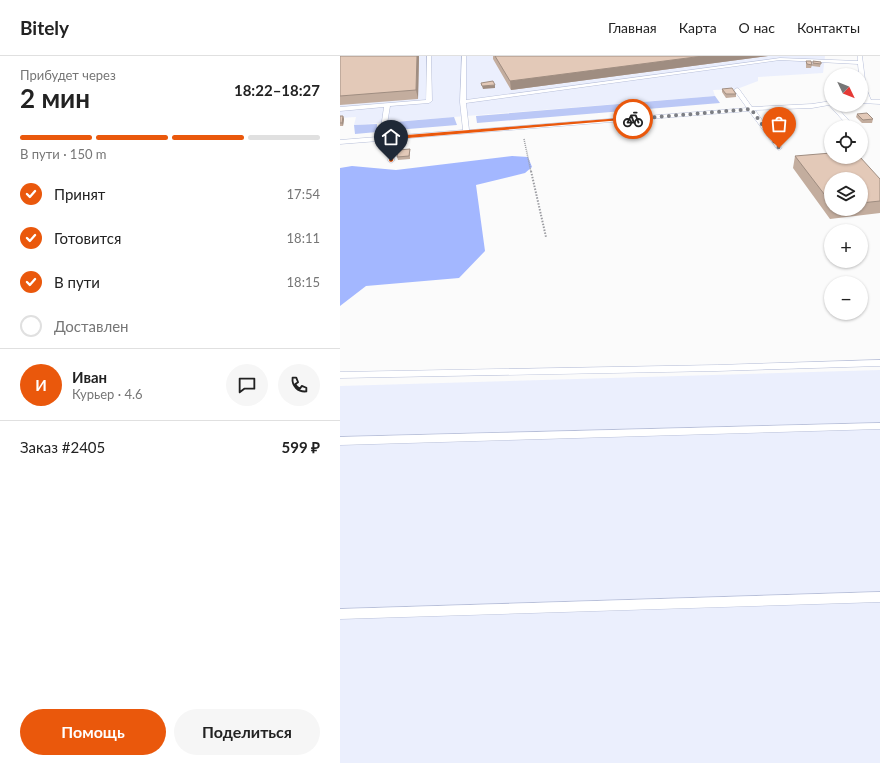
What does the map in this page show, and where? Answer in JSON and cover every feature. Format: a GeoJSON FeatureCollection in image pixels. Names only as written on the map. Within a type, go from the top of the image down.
{"type":"FeatureCollection","features":[{"type":"Feature","properties":{"kind":"lane"},"geometry":{"type":"LineString","coordinates":[[340,109],[387,106],[429,101],[429,56]]}},
{"type":"Feature","properties":{"kind":"lane"},"geometry":{"type":"LineString","coordinates":[[464,56],[463,102],[466,132]]}},
{"type":"Feature","properties":{"kind":"lane"},"geometry":{"type":"LineString","coordinates":[[860,56],[861,68]]}},
{"type":"Feature","properties":{"kind":"lane"},"geometry":{"type":"LineString","coordinates":[[463,102],[780,59],[812,58],[860,63]]}},
{"type":"Feature","properties":{"kind":"lane"},"geometry":{"type":"LineString","coordinates":[[737,90],[779,148]]}},
{"type":"Feature","properties":{"kind":"lane"},"geometry":{"type":"LineString","coordinates":[[868,100],[880,102]]}},
{"type":"Feature","properties":{"kind":"lane"},"geometry":{"type":"LineString","coordinates":[[340,142],[751,109],[824,105]]}},
{"type":"Feature","properties":{"kind":"lane"},"geometry":{"type":"LineString","coordinates":[[383,134],[387,106]]}},
{"type":"Feature","properties":{"kind":"lane"},"geometry":{"type":"LineString","coordinates":[[838,112],[845,120]]}},
{"type":"Feature","properties":{"kind":"lane"},"geometry":{"type":"LineString","coordinates":[[522,127],[524,136]]}},
{"type":"Feature","properties":{"kind":"lane"},"geometry":{"type":"LineString","coordinates":[[391,161],[394,138]]}},
{"type":"Feature","properties":{"kind":"lane"},"geometry":{"type":"LineString","coordinates":[[340,375],[717,368],[880,363]]}},
{"type":"Feature","properties":{"kind":"lane"},"geometry":{"type":"LineString","coordinates":[[340,441],[880,426]]}},
{"type":"Feature","properties":{"kind":"lane"},"geometry":{"type":"LineString","coordinates":[[340,614],[880,597]]}},
{"type":"Feature","properties":{"kind":"path"},"geometry":{"type":"LineString","coordinates":[[524,136],[546,237]]}},
{"type":"Feature","properties":{"kind":"shaded area"},"geometry":{"type":"Polygon","coordinates":[[[340,56],[825,56],[823,73],[758,77],[758,81],[737,89],[713,90],[715,96],[354,125],[356,117],[340,118],[340,56]]]}},
{"type":"Feature","properties":{"kind":"shaded area"},"geometry":{"type":"Polygon","coordinates":[[[715,96],[720,103],[477,123],[476,116],[715,96]]]}},
{"type":"Feature","properties":{"kind":"shaded area"},"geometry":{"type":"Polygon","coordinates":[[[454,117],[457,125],[396,130],[395,122],[454,117]]]}},
{"type":"Feature","properties":{"kind":"shaded area"},"geometry":{"type":"Polygon","coordinates":[[[377,124],[377,132],[355,134],[354,125],[377,124]]]}},
{"type":"Feature","properties":{"kind":"shaded area"},"geometry":{"type":"Polygon","coordinates":[[[512,156],[528,157],[532,167],[525,173],[476,185],[485,251],[459,278],[366,286],[340,306],[340,168],[352,166],[396,170],[512,156]]]}},
{"type":"Feature","properties":{"kind":"shaded area"},"geometry":{"type":"Polygon","coordinates":[[[880,370],[880,763],[340,763],[340,386],[880,370]]]}},
{"type":"Feature","properties":{"kind":"building"},"geometry":{"type":"Polygon","coordinates":[[[340,56],[417,56],[416,90],[340,96],[340,56]]]}},
{"type":"Feature","properties":{"kind":"building"},"geometry":{"type":"Polygon","coordinates":[[[495,56],[703,56],[510,81],[495,56]]]}},
{"type":"Feature","properties":{"kind":"building"},"geometry":{"type":"Polygon","coordinates":[[[806,61],[811,61],[812,65],[807,64],[806,61]]]}},
{"type":"Feature","properties":{"kind":"building"},"geometry":{"type":"Polygon","coordinates":[[[813,61],[821,62],[821,64],[813,63],[813,61]]]}},
{"type":"Feature","properties":{"kind":"building"},"geometry":{"type":"Polygon","coordinates":[[[493,81],[495,85],[482,86],[481,83],[493,81]]]}},
{"type":"Feature","properties":{"kind":"building"},"geometry":{"type":"Polygon","coordinates":[[[732,88],[736,94],[726,94],[722,89],[732,88]]]}},
{"type":"Feature","properties":{"kind":"building"},"geometry":{"type":"Polygon","coordinates":[[[867,113],[873,119],[863,120],[857,114],[867,113]]]}},
{"type":"Feature","properties":{"kind":"building"},"geometry":{"type":"Polygon","coordinates":[[[340,116],[343,116],[342,123],[340,123],[340,116]]]}},
{"type":"Feature","properties":{"kind":"building"},"geometry":{"type":"Polygon","coordinates":[[[410,149],[409,156],[397,157],[398,150],[410,149]]]}},
{"type":"Feature","properties":{"kind":"building"},"geometry":{"type":"Polygon","coordinates":[[[824,154],[824,164],[866,164],[880,179],[880,201],[868,202],[868,172],[824,172],[824,194],[795,156],[824,154]]]}},
{"type":"Feature","properties":{"kind":"way so far"},"geometry":{"type":"LineString","coordinates":[[633,119],[751,109],[779,148]]}},
{"type":"Feature","properties":{"kind":"route"},"geometry":{"type":"LineString","coordinates":[[391,161],[394,138],[633,119]]}}]}
